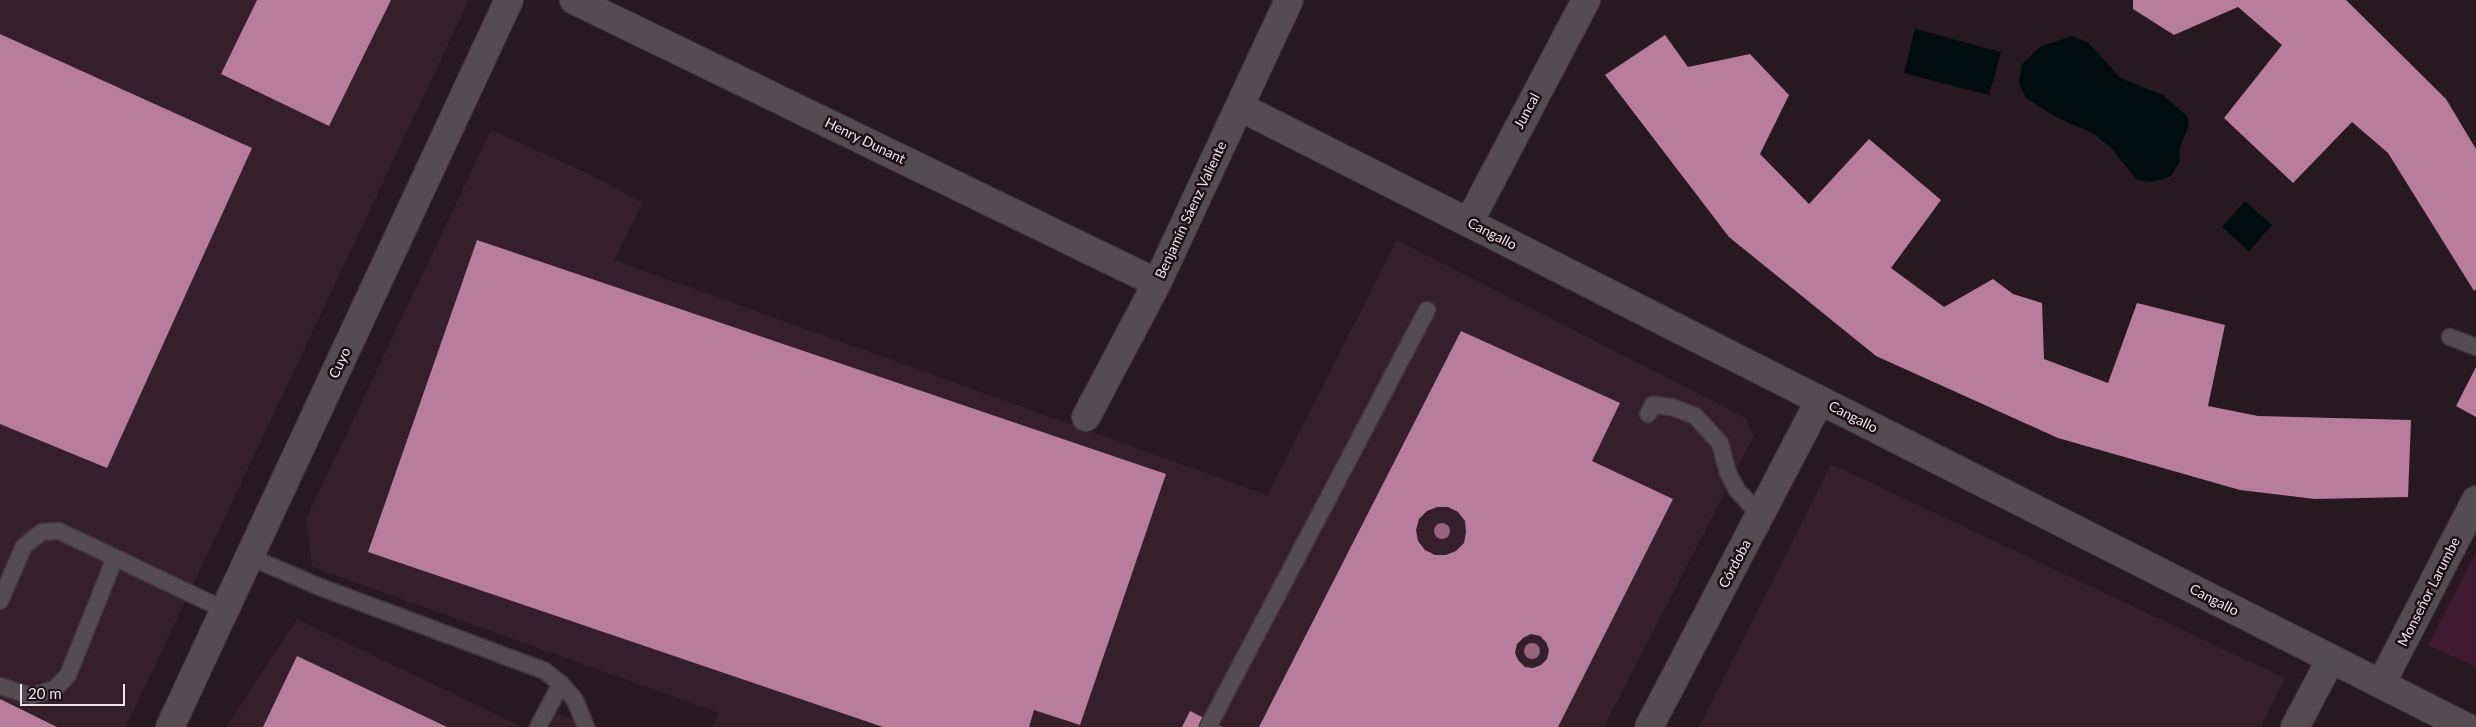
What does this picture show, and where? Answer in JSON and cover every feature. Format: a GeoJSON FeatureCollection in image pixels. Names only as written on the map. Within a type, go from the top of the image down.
{"type":"FeatureCollection","features":[{"type":"Feature","properties":{"kind":"street","name":"Cuyo"},"geometry":{"type":"LineString","coordinates":[[170,727],[509,0]]}},
{"type":"Feature","properties":{"kind":"street","name":"Henry Dunant"},"geometry":{"type":"LineString","coordinates":[[574,0],[1157,283]]}},
{"type":"Feature","properties":{"kind":"street","name":"Benjamín Sáenz Valiente"},"geometry":{"type":"LineString","coordinates":[[1086,417],[1157,283],[1290,0]]}},
{"type":"Feature","properties":{"kind":"street","name":"Juncal"},"geometry":{"type":"LineString","coordinates":[[1469,222],[1586,0]]}},
{"type":"Feature","properties":{"kind":"street","name":"Cangallo"},"geometry":{"type":"LineString","coordinates":[[1240,107],[2466,727]]}},
{"type":"Feature","properties":{"kind":"street","name":"Córdoba"},"geometry":{"type":"LineString","coordinates":[[1649,727],[1820,400]]}},
{"type":"Feature","properties":{"kind":"street","name":"Monseñor Larumbe"},"geometry":{"type":"LineString","coordinates":[[2381,684],[2476,500]]}},
{"type":"Feature","properties":{"kind":"street"},"geometry":{"type":"LineString","coordinates":[[2296,727],[2331,658]]}},
{"type":"Feature","properties":{"kind":"lane"},"geometry":{"type":"LineString","coordinates":[[1208,727],[1427,310]]}},
{"type":"Feature","properties":{"kind":"lane"},"geometry":{"type":"LineString","coordinates":[[2450,337],[2476,347]]}},
{"type":"Feature","properties":{"kind":"lane"},"geometry":{"type":"LineString","coordinates":[[1648,414],[1653,405],[1672,407],[1695,416],[1720,443],[1728,473],[1737,490],[1760,515]]}},
{"type":"Feature","properties":{"kind":"lane"},"geometry":{"type":"LineString","coordinates":[[0,602],[24,546],[42,532],[59,531],[225,610]]}},
{"type":"Feature","properties":{"kind":"lane"},"geometry":{"type":"LineString","coordinates":[[250,557],[320,587],[544,671],[561,684],[575,700],[586,727]]}},
{"type":"Feature","properties":{"kind":"lane"},"geometry":{"type":"LineString","coordinates":[[0,686],[31,696],[55,689],[68,675],[115,558]]}},
{"type":"Feature","properties":{"kind":"lane"},"geometry":{"type":"LineString","coordinates":[[538,727],[561,684]]}},
{"type":"Feature","properties":{"kind":"shaded area"},"geometry":{"type":"Polygon","coordinates":[[[0,0],[469,0],[126,727],[0,727],[0,0]]]}},
{"type":"Feature","properties":{"kind":"shaded area"},"geometry":{"type":"Polygon","coordinates":[[[1915,29],[2001,52],[1989,95],[1904,73],[1915,29]]]}},
{"type":"Feature","properties":{"kind":"shaded area"},"geometry":{"type":"Polygon","coordinates":[[[2072,36],[2089,43],[2120,78],[2163,95],[2187,116],[2189,125],[2179,150],[2180,161],[2171,176],[2152,182],[2137,180],[2110,147],[2094,134],[2056,117],[2026,98],[2019,83],[2022,64],[2040,47],[2072,36]]]}},
{"type":"Feature","properties":{"kind":"shaded area"},"geometry":{"type":"Polygon","coordinates":[[[491,130],[585,172],[643,203],[614,260],[1267,495],[1397,240],[1746,418],[1754,436],[1604,727],[712,727],[719,713],[312,567],[306,519],[491,130]]]}},
{"type":"Feature","properties":{"kind":"shaded area"},"geometry":{"type":"Polygon","coordinates":[[[2245,201],[2272,225],[2249,251],[2222,227],[2245,201]]]}},
{"type":"Feature","properties":{"kind":"shaded area"},"geometry":{"type":"Polygon","coordinates":[[[1831,464],[2285,678],[2261,727],[1699,727],[1831,464]]]}},
{"type":"Feature","properties":{"kind":"shaded area"},"geometry":{"type":"Polygon","coordinates":[[[2476,552],[2476,667],[2428,645],[2476,552]]]}},
{"type":"Feature","properties":{"kind":"shaded area"},"geometry":{"type":"Polygon","coordinates":[[[297,619],[523,727],[226,727],[297,619]]]}},
{"type":"Feature","properties":{"kind":"shaded area"},"geometry":{"type":"Polygon","coordinates":[[[544,710],[595,727],[537,727],[544,710]]]}},
{"type":"Feature","properties":{"kind":"building"},"geometry":{"type":"Polygon","coordinates":[[[257,0],[391,0],[329,126],[221,74],[257,0]]]}},
{"type":"Feature","properties":{"kind":"building"},"geometry":{"type":"Polygon","coordinates":[[[2133,0],[2346,0],[2446,99],[2476,149],[2476,289],[2474,291],[2388,153],[2352,122],[2293,183],[2224,118],[2282,45],[2238,7],[2174,35],[2133,9],[2133,0]]]}},
{"type":"Feature","properties":{"kind":"building"},"geometry":{"type":"Polygon","coordinates":[[[0,34],[252,148],[107,468],[0,424],[0,34]]]}},
{"type":"Feature","properties":{"kind":"building"},"geometry":{"type":"Polygon","coordinates":[[[1665,35],[1688,67],[1750,54],[1789,95],[1760,154],[1809,204],[1869,139],[1941,200],[1891,268],[1944,307],[1993,279],[2013,294],[2042,303],[2044,359],[2108,383],[2137,303],[2225,325],[2208,406],[2258,416],[2411,420],[2408,497],[2315,499],[2240,490],[2058,438],[1876,356],[1729,237],[1605,75],[1665,35]]]}},
{"type":"Feature","properties":{"kind":"building"},"geometry":{"type":"Polygon","coordinates":[[[477,240],[1166,474],[1080,725],[1034,710],[1029,727],[883,727],[368,552],[477,240]]]}},
{"type":"Feature","properties":{"kind":"building"},"geometry":{"type":"Polygon","coordinates":[[[1461,331],[1620,403],[1592,461],[1673,499],[1558,727],[1259,727],[1461,331]],[[1437,507],[1427,511],[1419,519],[1416,530],[1418,541],[1425,550],[1435,555],[1446,555],[1456,551],[1464,543],[1465,521],[1458,512],[1448,507],[1437,507]],[[1531,634],[1517,644],[1515,653],[1518,660],[1525,667],[1533,668],[1541,665],[1547,659],[1549,650],[1546,642],[1540,636],[1531,634]]]}},
{"type":"Feature","properties":{"kind":"building"},"geometry":{"type":"Polygon","coordinates":[[[2476,367],[2476,417],[2456,406],[2476,367]]]}},
{"type":"Feature","properties":{"kind":"building"},"geometry":{"type":"Polygon","coordinates":[[[297,656],[447,727],[263,727],[297,656]]]}},
{"type":"Feature","properties":{"kind":"building"},"geometry":{"type":"Polygon","coordinates":[[[0,699],[57,727],[0,727],[0,699]]]}},
{"type":"Feature","properties":{"kind":"building"},"geometry":{"type":"Polygon","coordinates":[[[1190,711],[1222,727],[1182,727],[1190,711]]]}}]}
